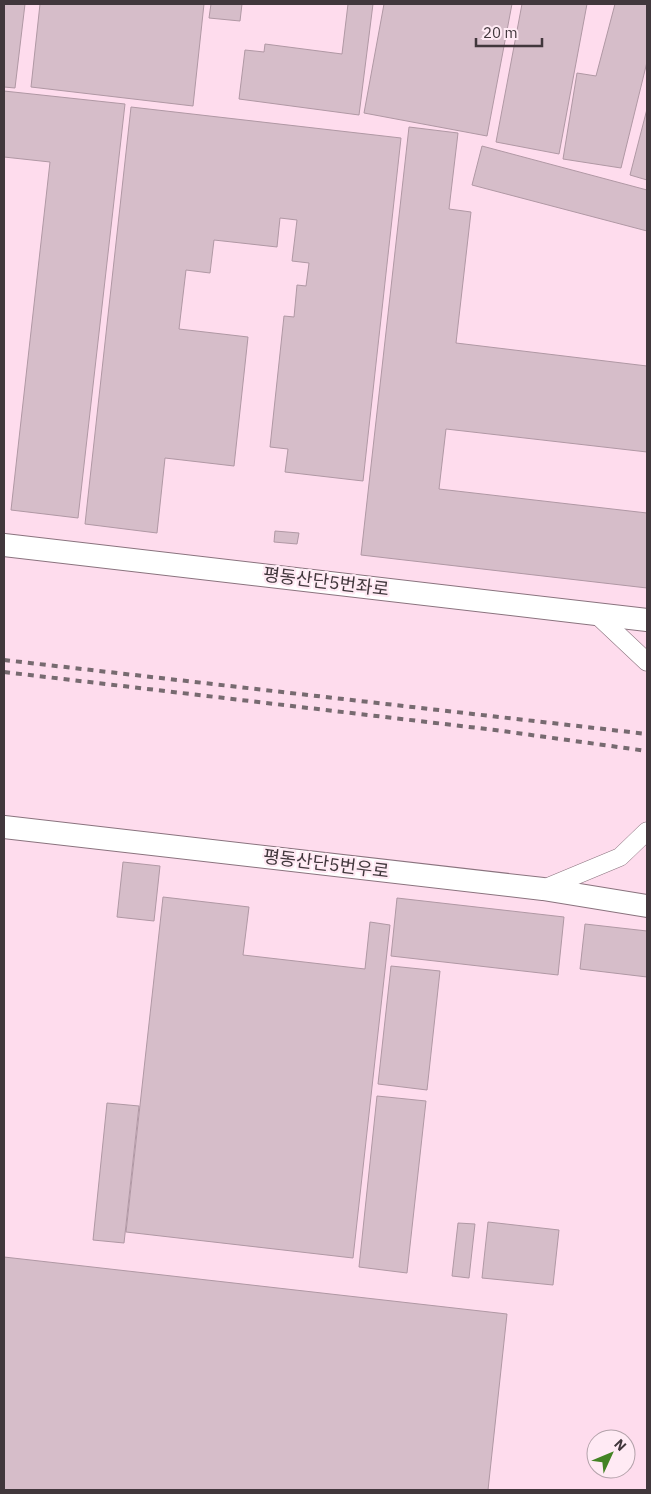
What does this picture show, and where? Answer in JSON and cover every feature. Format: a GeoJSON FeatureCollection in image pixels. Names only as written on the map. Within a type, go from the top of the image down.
{"type":"FeatureCollection","features":[{"type":"Feature","properties":{"kind":"street","name":"평동산단5번좌로"},"geometry":{"type":"LineString","coordinates":[[4,545],[647,620]]}},
{"type":"Feature","properties":{"kind":"street"},"geometry":{"type":"LineString","coordinates":[[596,614],[647,662]]}},
{"type":"Feature","properties":{"kind":"street","name":"평동산단5번우로"},"geometry":{"type":"LineString","coordinates":[[4,827],[543,889],[647,906]]}},
{"type":"Feature","properties":{"kind":"street"},"geometry":{"type":"LineString","coordinates":[[543,889],[620,857],[647,831]]}},
{"type":"Feature","properties":{"kind":"shaded area"},"geometry":{"type":"Polygon","coordinates":[[[4,4],[647,4],[647,1490],[4,1490],[4,4]]]}},
{"type":"Feature","properties":{"kind":"building"},"geometry":{"type":"Polygon","coordinates":[[[4,4],[25,4],[15,88],[4,87],[4,4]]]}},
{"type":"Feature","properties":{"kind":"building"},"geometry":{"type":"Polygon","coordinates":[[[40,4],[204,4],[193,106],[31,87],[40,4]]]}},
{"type":"Feature","properties":{"kind":"building"},"geometry":{"type":"Polygon","coordinates":[[[211,4],[242,4],[240,21],[209,18],[211,4]]]}},
{"type":"Feature","properties":{"kind":"building"},"geometry":{"type":"Polygon","coordinates":[[[348,4],[373,4],[359,115],[239,99],[245,50],[264,52],[265,44],[342,54],[348,4]]]}},
{"type":"Feature","properties":{"kind":"building"},"geometry":{"type":"Polygon","coordinates":[[[384,4],[512,4],[487,136],[364,113],[384,4]]]}},
{"type":"Feature","properties":{"kind":"building"},"geometry":{"type":"Polygon","coordinates":[[[522,4],[587,4],[559,154],[496,142],[522,4]]]}},
{"type":"Feature","properties":{"kind":"building"},"geometry":{"type":"Polygon","coordinates":[[[615,4],[647,4],[647,62],[621,168],[563,159],[577,73],[596,76],[615,4]]]}},
{"type":"Feature","properties":{"kind":"building"},"geometry":{"type":"Polygon","coordinates":[[[4,91],[125,104],[78,518],[11,510],[50,162],[4,157],[4,91]]]}},
{"type":"Feature","properties":{"kind":"building"},"geometry":{"type":"Polygon","coordinates":[[[131,107],[401,138],[363,481],[285,472],[288,449],[270,447],[284,316],[294,317],[297,285],[306,286],[309,263],[292,261],[297,220],[280,218],[277,247],[214,240],[210,273],[186,270],[179,329],[248,337],[234,466],[165,458],[157,533],[85,524],[131,107]]]}},
{"type":"Feature","properties":{"kind":"building"},"geometry":{"type":"Polygon","coordinates":[[[647,109],[647,180],[630,175],[647,109]]]}},
{"type":"Feature","properties":{"kind":"building"},"geometry":{"type":"Polygon","coordinates":[[[409,127],[458,133],[449,209],[471,212],[456,343],[647,366],[647,452],[446,429],[439,489],[647,513],[647,588],[361,555],[409,127]]]}},
{"type":"Feature","properties":{"kind":"building"},"geometry":{"type":"Polygon","coordinates":[[[482,146],[647,190],[647,231],[472,185],[482,146]]]}},
{"type":"Feature","properties":{"kind":"building"},"geometry":{"type":"Polygon","coordinates":[[[275,531],[299,533],[297,544],[274,542],[275,531]]]}},
{"type":"Feature","properties":{"kind":"building"},"geometry":{"type":"Polygon","coordinates":[[[123,862],[160,866],[154,921],[117,917],[123,862]]]}},
{"type":"Feature","properties":{"kind":"building"},"geometry":{"type":"Polygon","coordinates":[[[163,897],[249,907],[243,955],[365,969],[370,922],[390,925],[353,1258],[126,1232],[163,897]]]}},
{"type":"Feature","properties":{"kind":"building"},"geometry":{"type":"Polygon","coordinates":[[[397,898],[564,917],[558,975],[391,956],[397,898]]]}},
{"type":"Feature","properties":{"kind":"building"},"geometry":{"type":"Polygon","coordinates":[[[585,924],[647,931],[647,977],[580,969],[585,924]]]}},
{"type":"Feature","properties":{"kind":"building"},"geometry":{"type":"Polygon","coordinates":[[[391,966],[440,971],[427,1090],[378,1084],[391,966]]]}},
{"type":"Feature","properties":{"kind":"building"},"geometry":{"type":"Polygon","coordinates":[[[377,1096],[426,1101],[407,1273],[359,1267],[377,1096]]]}},
{"type":"Feature","properties":{"kind":"building"},"geometry":{"type":"Polygon","coordinates":[[[107,1103],[139,1106],[124,1243],[93,1240],[107,1103]]]}},
{"type":"Feature","properties":{"kind":"building"},"geometry":{"type":"Polygon","coordinates":[[[488,1222],[559,1230],[553,1285],[482,1278],[488,1222]]]}},
{"type":"Feature","properties":{"kind":"building"},"geometry":{"type":"Polygon","coordinates":[[[458,1223],[475,1224],[469,1278],[452,1276],[458,1223]]]}},
{"type":"Feature","properties":{"kind":"building"},"geometry":{"type":"Polygon","coordinates":[[[4,1257],[507,1314],[488,1490],[4,1490],[4,1257]]]}},
{"type":"Feature","properties":{"kind":"railway"},"geometry":{"type":"LineString","coordinates":[[4,660],[647,734]]}},
{"type":"Feature","properties":{"kind":"railway"},"geometry":{"type":"LineString","coordinates":[[4,672],[495,730],[647,751]]}}]}
